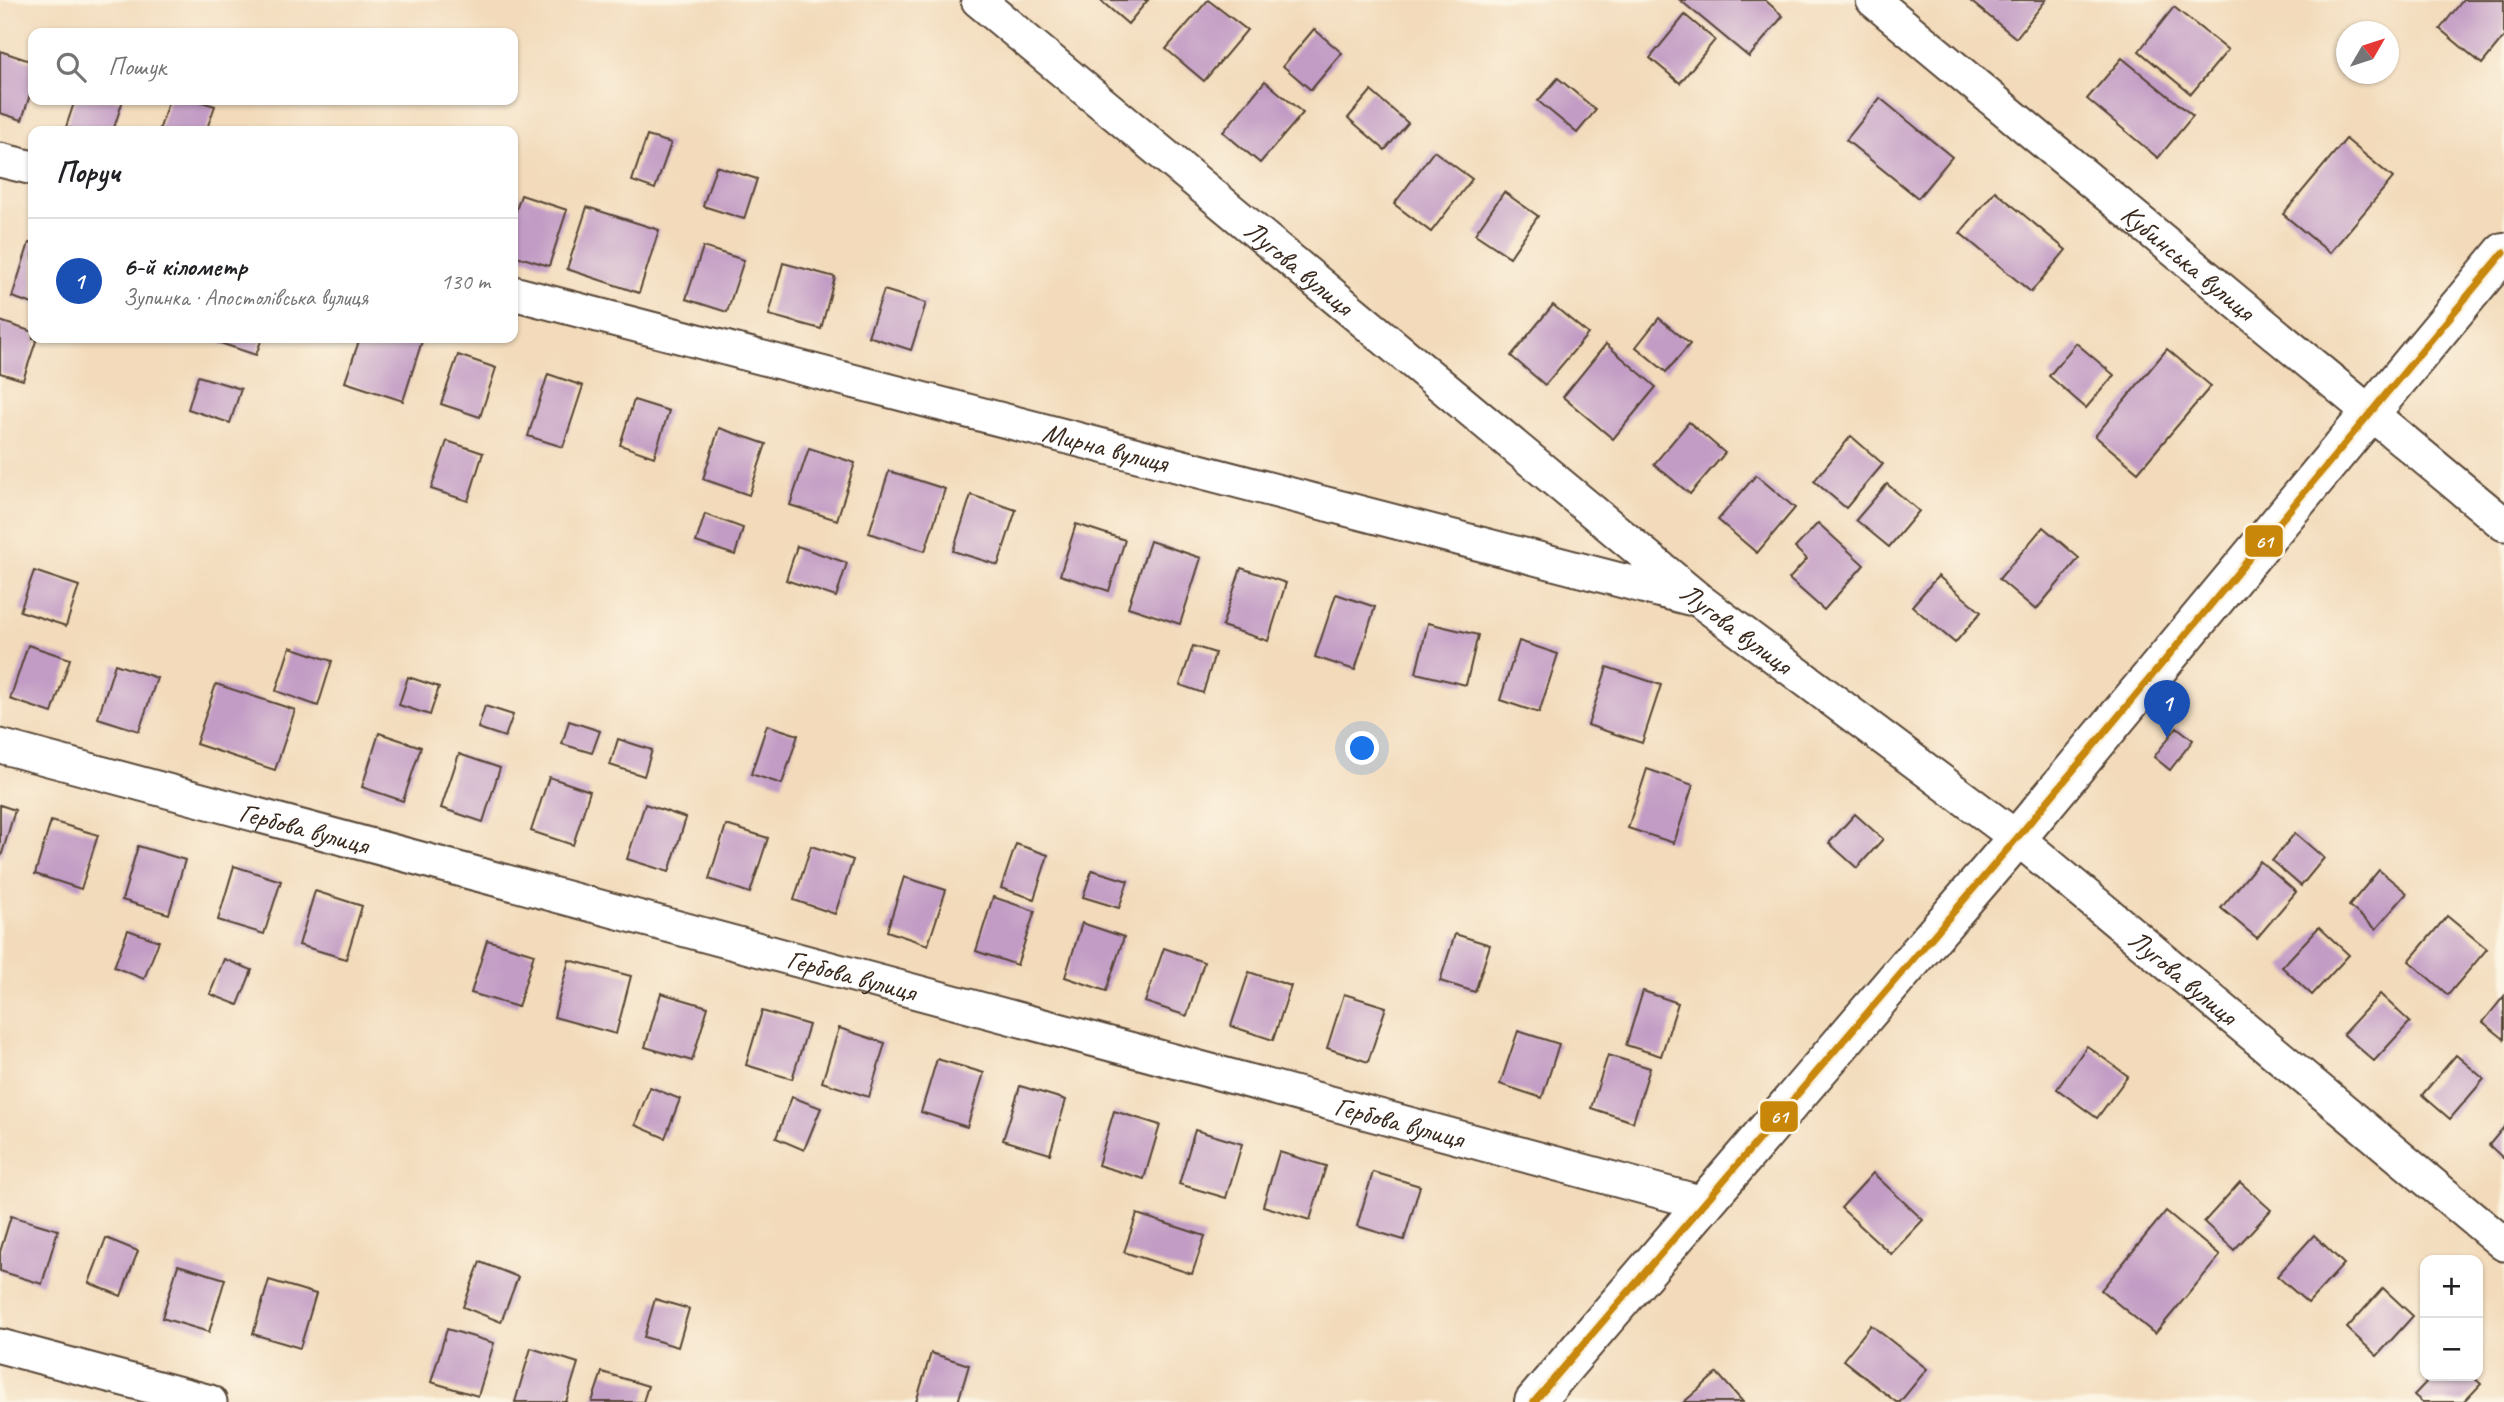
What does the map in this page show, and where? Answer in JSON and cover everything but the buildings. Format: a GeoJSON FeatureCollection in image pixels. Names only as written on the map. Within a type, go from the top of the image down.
{"type":"FeatureCollection","features":[{"type":"Feature","properties":{"kind":"street","name":"Лугова вулиця"},"geometry":{"type":"LineString","coordinates":[[978,0],[1699,600],[2017,838],[2504,1244]]}},
{"type":"Feature","properties":{"kind":"street","name":"Кубинська вулиця"},"geometry":{"type":"LineString","coordinates":[[1873,0],[2504,524]]}},
{"type":"Feature","properties":{"kind":"street"},"geometry":{"type":"LineString","coordinates":[[0,160],[28,167]]}},
{"type":"Feature","properties":{"kind":"street"},"geometry":{"type":"LineString","coordinates":[[1534,1402],[2017,838],[2504,252]]}},
{"type":"Feature","properties":{"kind":"street","name":"Мирна вулиця"},"geometry":{"type":"LineString","coordinates":[[518,294],[1699,600]]}},
{"type":"Feature","properties":{"kind":"street","name":"Гербова вулиця"},"geometry":{"type":"LineString","coordinates":[[0,746],[1703,1203]]}},
{"type":"Feature","properties":{"kind":"street"},"geometry":{"type":"LineString","coordinates":[[0,1346],[211,1402]]}},
{"type":"Feature","properties":{"kind":"transit line","name":"61"},"geometry":{"type":"LineString","coordinates":[[1534,1402],[2017,838],[2504,252]]}},
{"type":"Feature","properties":{"kind":"place","name":"6-й кілометр"},"geometry":{"type":"Point","coordinates":[2167,738]}}]}
